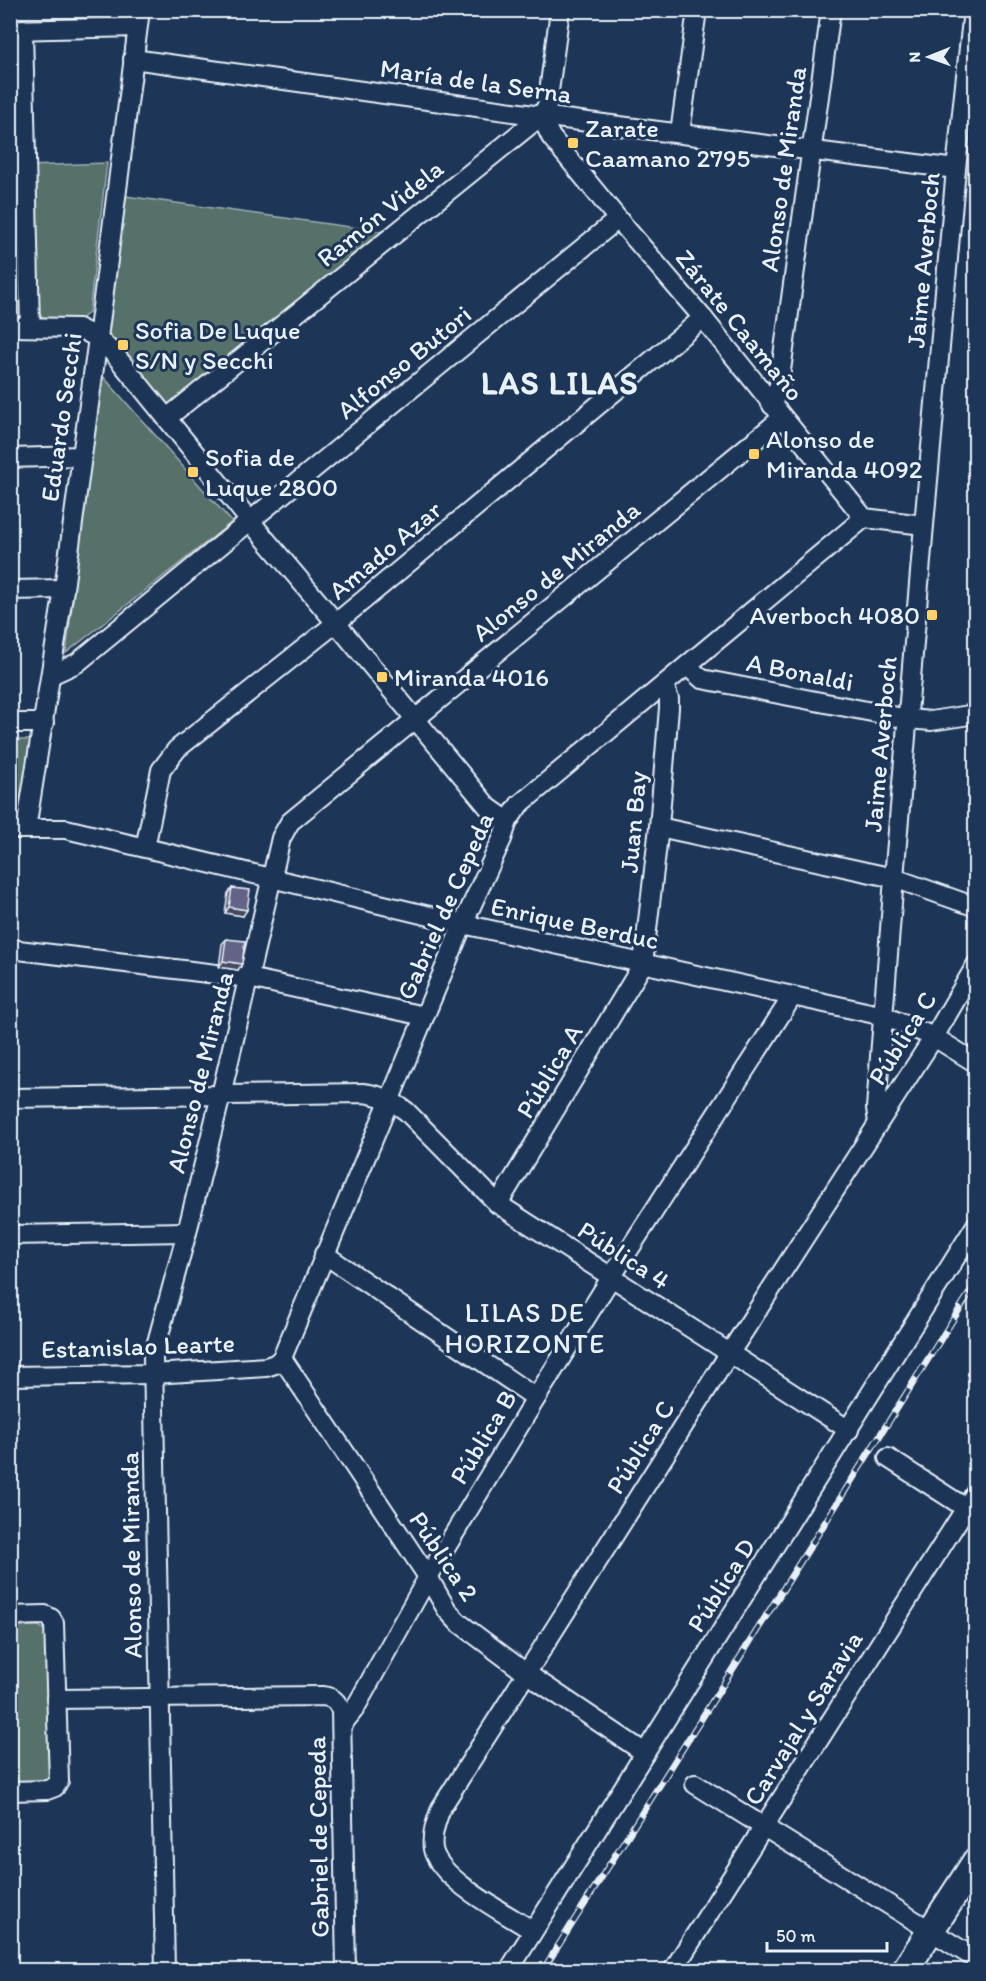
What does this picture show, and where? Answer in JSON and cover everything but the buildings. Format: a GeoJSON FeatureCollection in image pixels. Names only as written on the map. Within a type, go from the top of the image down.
{"type":"FeatureCollection","features":[{"type":"Feature","properties":{"kind":"main road"},"geometry":{"type":"LineString","coordinates":[[905,1971],[975,1861]]}},
{"type":"Feature","properties":{"kind":"street"},"geometry":{"type":"LineString","coordinates":[[541,116],[547,106],[560,10]]}},
{"type":"Feature","properties":{"kind":"street"},"geometry":{"type":"LineString","coordinates":[[680,133],[697,10]]}},
{"type":"Feature","properties":{"kind":"street","name":"Alonso de Miranda"},"geometry":{"type":"LineString","coordinates":[[165,1971],[153,1357],[221,1095],[280,838],[290,822],[416,719],[777,411],[831,10]]}},
{"type":"Feature","properties":{"kind":"street","name":"Jaime Averboch"},"geometry":{"type":"LineString","coordinates":[[878,1123],[876,1108],[924,525],[956,169],[973,10]]}},
{"type":"Feature","properties":{"kind":"street"},"geometry":{"type":"LineString","coordinates":[[30,327],[17,29],[139,19]]}},
{"type":"Feature","properties":{"kind":"street","name":"Eduardo Secchi"},"geometry":{"type":"LineString","coordinates":[[18,829],[44,723],[98,338],[139,19]]}},
{"type":"Feature","properties":{"kind":"street","name":"María de la Serna"},"geometry":{"type":"LineString","coordinates":[[133,59],[541,116],[956,169]]}},
{"type":"Feature","properties":{"kind":"street","name":"Zárate Caamaño"},"geometry":{"type":"LineString","coordinates":[[541,116],[551,137],[703,318],[864,518]]}},
{"type":"Feature","properties":{"kind":"street","name":"Ramón Videla"},"geometry":{"type":"LineString","coordinates":[[166,418],[541,116]]}},
{"type":"Feature","properties":{"kind":"street","name":"Alfonso Butori"},"geometry":{"type":"LineString","coordinates":[[51,675],[77,663],[618,219]]}},
{"type":"Feature","properties":{"kind":"street","name":"Amado Azar"},"geometry":{"type":"LineString","coordinates":[[145,848],[160,770],[177,749],[336,623],[703,318]]}},
{"type":"Feature","properties":{"kind":"street"},"geometry":{"type":"LineString","coordinates":[[10,327],[78,328],[98,338],[116,356],[488,807],[508,821]]}},
{"type":"Feature","properties":{"kind":"street"},"geometry":{"type":"LineString","coordinates":[[10,458],[81,456]]}},
{"type":"Feature","properties":{"kind":"street"},"geometry":{"type":"LineString","coordinates":[[864,518],[924,525]]}},
{"type":"Feature","properties":{"kind":"street","name":"Gabriel de Cepeda"},"geometry":{"type":"LineString","coordinates":[[282,1358],[463,924],[508,821],[519,805],[864,518]]}},
{"type":"Feature","properties":{"kind":"street"},"geometry":{"type":"LineString","coordinates":[[10,590],[64,589]]}},
{"type":"Feature","properties":{"kind":"street","name":"A Bonaldi"},"geometry":{"type":"LineString","coordinates":[[687,666],[702,679],[908,719],[931,721],[975,714]]}},
{"type":"Feature","properties":{"kind":"street","name":"Juan Bay"},"geometry":{"type":"LineString","coordinates":[[643,964],[659,827],[669,699],[664,685]]}},
{"type":"Feature","properties":{"kind":"street"},"geometry":{"type":"LineString","coordinates":[[10,723],[44,723]]}},
{"type":"Feature","properties":{"kind":"street"},"geometry":{"type":"LineString","coordinates":[[659,827],[894,878],[975,907]]}},
{"type":"Feature","properties":{"kind":"street","name":"Enrique Berduc"},"geometry":{"type":"LineString","coordinates":[[18,829],[66,829],[463,924],[884,1016],[934,1037],[975,1063]]}},
{"type":"Feature","properties":{"kind":"street"},"geometry":{"type":"LineString","coordinates":[[10,949],[249,978],[424,1016]]}},
{"type":"Feature","properties":{"kind":"street","name":"Pública A"},"geometry":{"type":"LineString","coordinates":[[498,1204],[643,964]]}},
{"type":"Feature","properties":{"kind":"street","name":"Pública C"},"geometry":{"type":"LineString","coordinates":[[533,1931],[459,1884],[441,1868],[433,1847],[434,1828],[441,1808],[729,1354],[934,1037],[975,965]]}},
{"type":"Feature","properties":{"kind":"street","name":"Pública B"},"geometry":{"type":"LineString","coordinates":[[342,1725],[354,1710],[428,1577],[536,1398],[792,997]]}},
{"type":"Feature","properties":{"kind":"street"},"geometry":{"type":"LineString","coordinates":[[10,1098],[363,1093],[391,1100]]}},
{"type":"Feature","properties":{"kind":"street","name":"Pública 4"},"geometry":{"type":"LineString","coordinates":[[391,1100],[406,1111],[498,1204],[849,1430]]}},
{"type":"Feature","properties":{"kind":"street","name":"Pública D"},"geometry":{"type":"LineString","coordinates":[[509,1971],[975,1225]]}},
{"type":"Feature","properties":{"kind":"street"},"geometry":{"type":"LineString","coordinates":[[10,1235],[187,1232]]}},
{"type":"Feature","properties":{"kind":"street"},"geometry":{"type":"LineString","coordinates":[[324,1254],[536,1398]]}},
{"type":"Feature","properties":{"kind":"street","name":"Estanislao Learte"},"geometry":{"type":"LineString","coordinates":[[10,1376],[153,1374],[266,1367],[282,1358]]}},
{"type":"Feature","properties":{"kind":"street","name":"Pública 2"},"geometry":{"type":"LineString","coordinates":[[282,1358],[428,1577],[447,1610],[458,1622],[526,1673],[645,1753]]}},
{"type":"Feature","properties":{"kind":"street"},"geometry":{"type":"LineString","coordinates":[[888,1458],[970,1512]]}},
{"type":"Feature","properties":{"kind":"street","name":"Carvajal y Saravia"},"geometry":{"type":"LineString","coordinates":[[673,1971],[764,1827],[970,1512],[975,1492]]}},
{"type":"Feature","properties":{"kind":"street"},"geometry":{"type":"LineString","coordinates":[[10,1616],[45,1616],[51,1618],[54,1623],[58,1780],[55,1787],[47,1790],[10,1791]]}},
{"type":"Feature","properties":{"kind":"street","name":"Gabriel de Cepeda"},"geometry":{"type":"LineString","coordinates":[[158,1697],[322,1696],[331,1697],[338,1702],[342,1725],[346,1971]]}},
{"type":"Feature","properties":{"kind":"street"},"geometry":{"type":"LineString","coordinates":[[56,1699],[158,1697]]}},
{"type":"Feature","properties":{"kind":"street"},"geometry":{"type":"LineString","coordinates":[[695,1784],[975,1959]]}},
{"type":"Feature","properties":{"kind":"green space"},"geometry":{"type":"Polygon","coordinates":[[[11,49],[14,314],[10,314],[11,49]]]}},
{"type":"Feature","properties":{"kind":"green space"},"geometry":{"type":"Polygon","coordinates":[[[107,163],[89,313],[80,319],[44,318],[32,309],[29,166],[107,163]]]}},
{"type":"Feature","properties":{"kind":"green space"},"geometry":{"type":"Polygon","coordinates":[[[118,195],[386,232],[166,410],[102,331],[118,195]]]}},
{"type":"Feature","properties":{"kind":"green space"},"geometry":{"type":"Polygon","coordinates":[[[101,374],[232,522],[66,653],[101,374]]]}},
{"type":"Feature","properties":{"kind":"green space"},"geometry":{"type":"Polygon","coordinates":[[[10,740],[30,740],[24,812],[11,813],[10,740]]]}},
{"type":"Feature","properties":{"kind":"green space"},"geometry":{"type":"Polygon","coordinates":[[[10,1626],[39,1626],[46,1632],[51,1779],[47,1787],[11,1790],[10,1626]]]}},
{"type":"Feature","properties":{"kind":"railway"},"geometry":{"type":"LineString","coordinates":[[543,1970],[976,1283]]}},
{"type":"Feature","properties":{"kind":"place","name":"Zarate Caamano 2795"},"geometry":{"type":"Point","coordinates":[573,143]}},
{"type":"Feature","properties":{"kind":"place","name":"Sofia De Luque S/N y Secchi"},"geometry":{"type":"Point","coordinates":[123,345]}},
{"type":"Feature","properties":{"kind":"place","name":"Alonso de Miranda 4092"},"geometry":{"type":"Point","coordinates":[754,454]}},
{"type":"Feature","properties":{"kind":"place","name":"Sofia de Luque 2800"},"geometry":{"type":"Point","coordinates":[193,472]}},
{"type":"Feature","properties":{"kind":"place","name":"Averboch 4080"},"geometry":{"type":"Point","coordinates":[932,615]}},
{"type":"Feature","properties":{"kind":"place","name":"Miranda 4016"},"geometry":{"type":"Point","coordinates":[382,677]}},
{"type":"Feature","properties":{"kind":"district","name":"LAS LILAS"},"geometry":{"type":"Point","coordinates":[560,383]}},
{"type":"Feature","properties":{"kind":"district","name":"LILAS DE HORIZONTE"},"geometry":{"type":"Point","coordinates":[525,1328]}}]}
